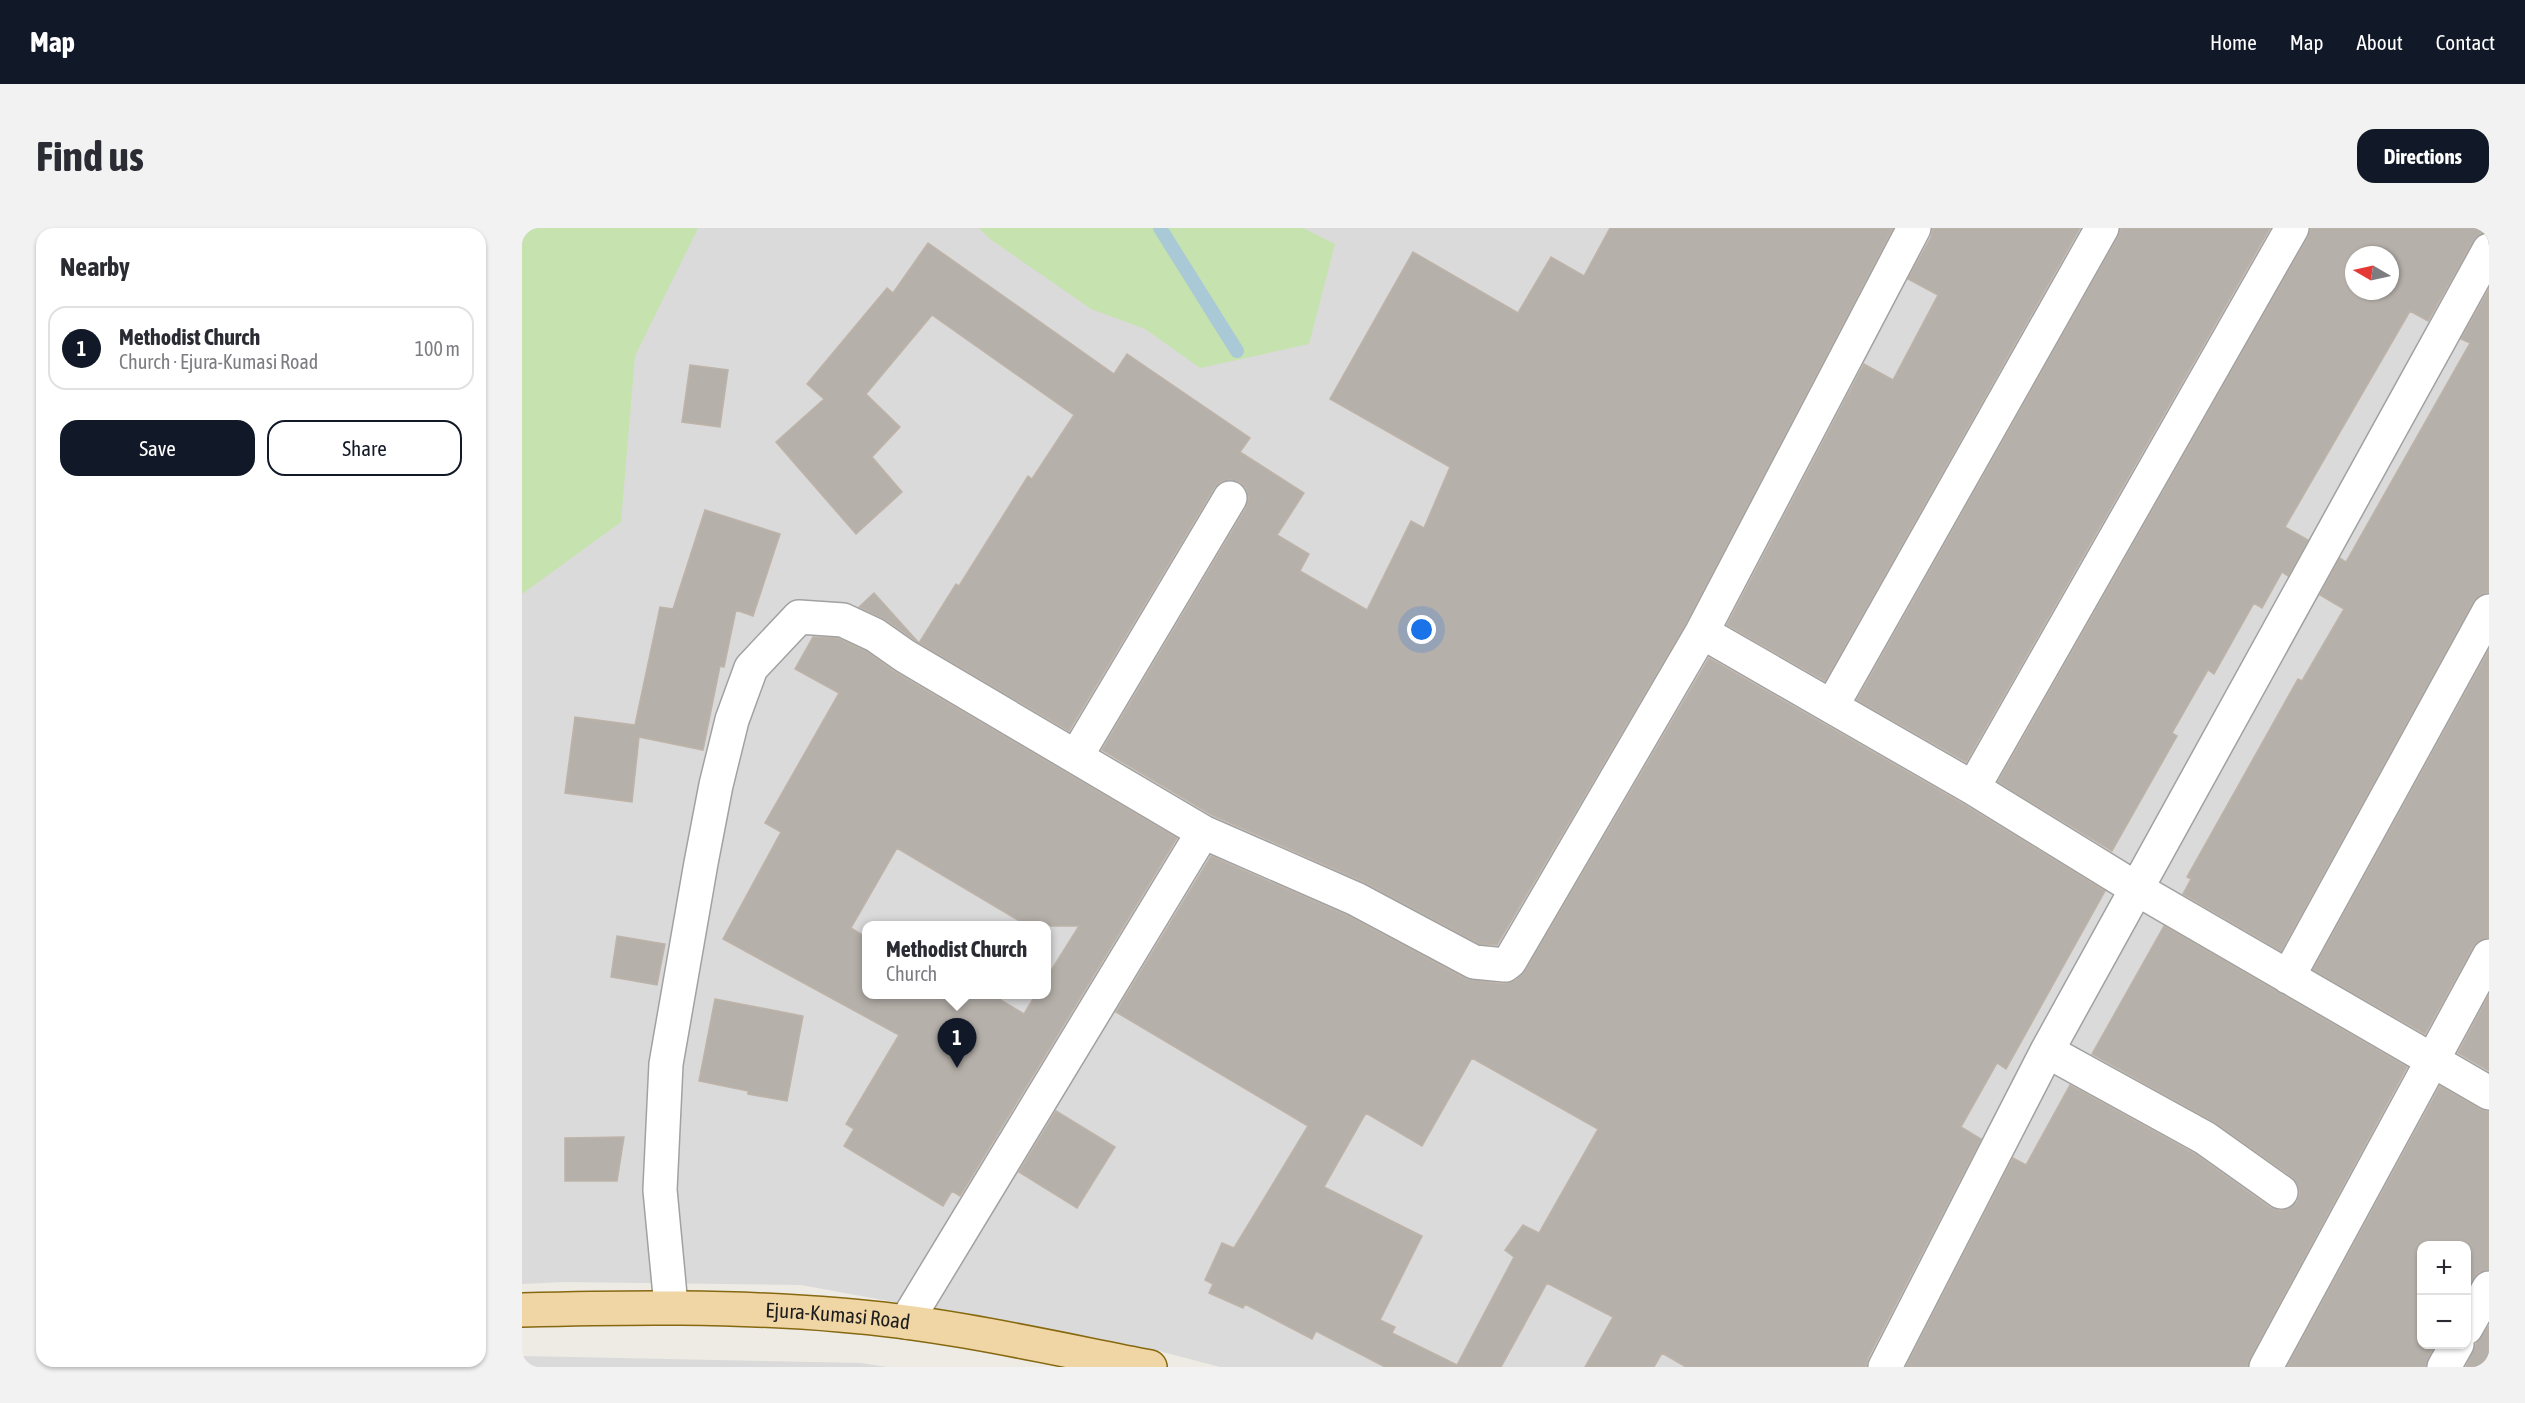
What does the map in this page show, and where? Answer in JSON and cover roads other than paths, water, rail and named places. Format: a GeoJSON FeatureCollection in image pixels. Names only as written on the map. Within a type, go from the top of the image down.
{"type":"FeatureCollection","features":[{"type":"Feature","properties":{"kind":"main road","name":"Ejura-Kumasi Road"},"geometry":{"type":"LineString","coordinates":[[522,1310],[671,1306],[840,1315],[906,1322],[1150,1367]]}},
{"type":"Feature","properties":{"kind":"street"},"geometry":{"type":"LineString","coordinates":[[671,1306],[660,1190],[666,1064],[716,784],[732,720],[751,668],[799,617],[843,620],[875,635],[905,656],[1077,755],[1203,832],[1356,899],[1474,962],[1506,965],[1702,632],[1914,228]]}},
{"type":"Feature","properties":{"kind":"street"},"geometry":{"type":"LineString","coordinates":[[1832,706],[2102,228]]}},
{"type":"Feature","properties":{"kind":"street"},"geometry":{"type":"LineString","coordinates":[[1973,788],[2292,228]]}},
{"type":"Feature","properties":{"kind":"street"},"geometry":{"type":"LineString","coordinates":[[1885,1367],[2047,1051],[2489,250]]}},
{"type":"Feature","properties":{"kind":"street"},"geometry":{"type":"LineString","coordinates":[[1077,755],[1230,498]]}},
{"type":"Feature","properties":{"kind":"street"},"geometry":{"type":"LineString","coordinates":[[2288,977],[2489,611]]}},
{"type":"Feature","properties":{"kind":"street"},"geometry":{"type":"LineString","coordinates":[[1702,632],[1973,788],[2137,890],[2489,1093]]}},
{"type":"Feature","properties":{"kind":"street"},"geometry":{"type":"LineString","coordinates":[[906,1322],[1203,832]]}},
{"type":"Feature","properties":{"kind":"street"},"geometry":{"type":"LineString","coordinates":[[2266,1367],[2489,956]]}},
{"type":"Feature","properties":{"kind":"street"},"geometry":{"type":"LineString","coordinates":[[2047,1051],[2205,1138],[2281,1192]]}},
{"type":"Feature","properties":{"kind":"street"},"geometry":{"type":"LineString","coordinates":[[2471,1319],[2489,1288]]}},
{"type":"Feature","properties":{"kind":"street"},"geometry":{"type":"LineString","coordinates":[[2444,1367],[2454,1349]]}},
{"type":"Feature","properties":{"kind":"waterway"},"geometry":{"type":"LineString","coordinates":[[1160,228],[1237,351]]}},
{"type":"Feature","properties":{"kind":"place","name":"Methodist Church"},"geometry":{"type":"Point","coordinates":[957,1068]}}]}
